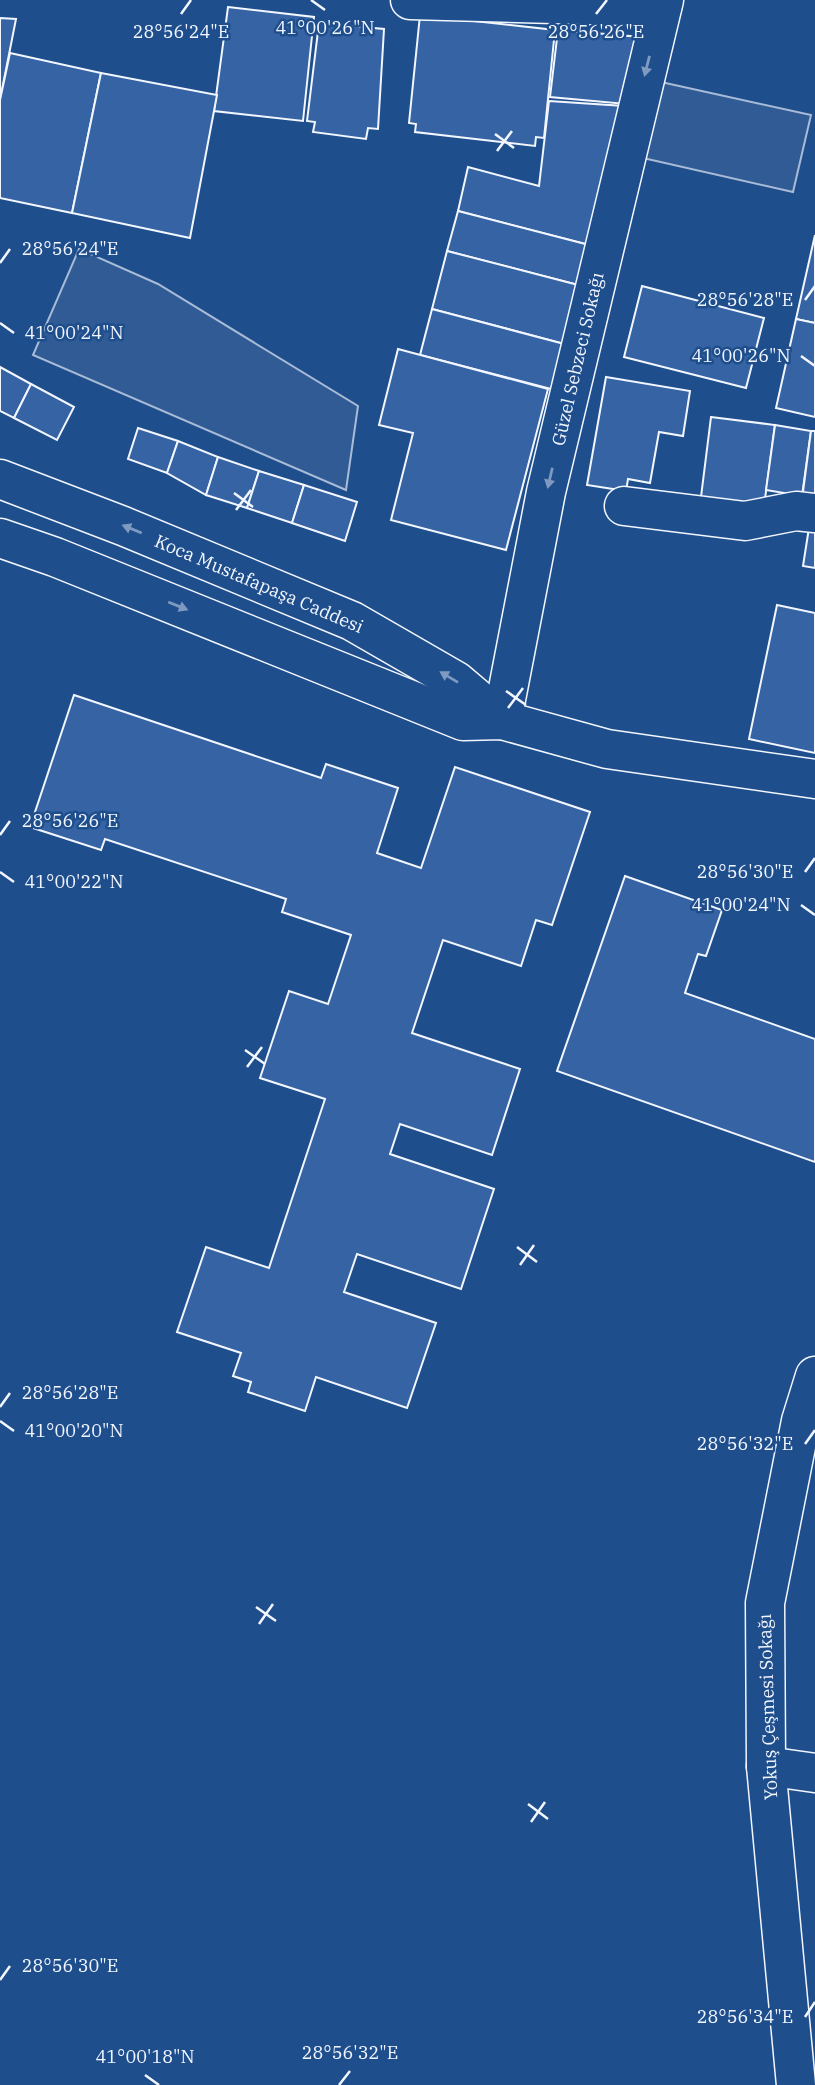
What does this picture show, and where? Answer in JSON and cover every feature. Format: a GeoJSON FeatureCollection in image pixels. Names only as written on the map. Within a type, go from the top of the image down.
{"type":"FeatureCollection","features":[{"type":"Feature","properties":{"kind":"street"},"geometry":{"type":"LineString","coordinates":[[411,0],[663,4]]}},
{"type":"Feature","properties":{"kind":"street","name":"Güzel Sebzeci Sokağı"},"geometry":{"type":"LineString","coordinates":[[502,720],[546,492],[663,4]]}},
{"type":"Feature","properties":{"kind":"street","name":"Koca Mustafapaşa Caddesi"},"geometry":{"type":"LineString","coordinates":[[0,479],[123,526],[352,621],[457,681],[502,720]]}},
{"type":"Feature","properties":{"kind":"street"},"geometry":{"type":"LineString","coordinates":[[624,506],[745,521],[796,511],[815,513]]}},
{"type":"Feature","properties":{"kind":"street","name":"Koca Mustafapaşa Caddesi"},"geometry":{"type":"LineString","coordinates":[[0,538],[68,562],[463,721],[502,720],[607,749],[815,779]]}},
{"type":"Feature","properties":{"kind":"street","name":"Yokuş Çeşmesi Sokağı"},"geometry":{"type":"LineString","coordinates":[[796,2085],[766,1766],[765,1603],[812,1397]]}},
{"type":"Feature","properties":{"kind":"street"},"geometry":{"type":"LineString","coordinates":[[766,1766],[815,1773]]}},
{"type":"Feature","properties":{"kind":"shaded area"},"geometry":{"type":"Polygon","coordinates":[[[661,82],[811,115],[793,192],[643,158],[661,82]]]}},
{"type":"Feature","properties":{"kind":"shaded area"},"geometry":{"type":"Polygon","coordinates":[[[79,249],[158,284],[358,406],[346,490],[33,355],[79,249]]]}},
{"type":"Feature","properties":{"kind":"building"},"geometry":{"type":"Polygon","coordinates":[[[228,7],[314,17],[303,121],[214,111],[228,7]]]}},
{"type":"Feature","properties":{"kind":"building"},"geometry":{"type":"Polygon","coordinates":[[[420,15],[555,30],[544,138],[536,137],[535,146],[415,132],[416,124],[409,123],[420,15]]]}},
{"type":"Feature","properties":{"kind":"building"},"geometry":{"type":"Polygon","coordinates":[[[0,18],[16,19],[0,100],[0,18]]]}},
{"type":"Feature","properties":{"kind":"building"},"geometry":{"type":"Polygon","coordinates":[[[319,23],[384,29],[378,129],[368,128],[366,139],[313,132],[315,122],[307,121],[319,23]]]}},
{"type":"Feature","properties":{"kind":"building"},"geometry":{"type":"Polygon","coordinates":[[[558,30],[641,37],[626,104],[550,97],[558,30]]]}},
{"type":"Feature","properties":{"kind":"building"},"geometry":{"type":"Polygon","coordinates":[[[10,53],[101,73],[72,213],[0,198],[0,100],[10,53]]]}},
{"type":"Feature","properties":{"kind":"building"},"geometry":{"type":"Polygon","coordinates":[[[101,73],[217,95],[190,238],[72,213],[101,73]]]}},
{"type":"Feature","properties":{"kind":"building"},"geometry":{"type":"Polygon","coordinates":[[[549,101],[624,106],[593,246],[458,211],[468,167],[539,186],[549,101]]]}},
{"type":"Feature","properties":{"kind":"building"},"geometry":{"type":"Polygon","coordinates":[[[458,211],[593,246],[582,286],[447,251],[458,211]]]}},
{"type":"Feature","properties":{"kind":"building"},"geometry":{"type":"Polygon","coordinates":[[[815,235],[815,323],[796,319],[815,235]]]}},
{"type":"Feature","properties":{"kind":"building"},"geometry":{"type":"Polygon","coordinates":[[[447,251],[582,286],[568,345],[432,309],[447,251]]]}},
{"type":"Feature","properties":{"kind":"building"},"geometry":{"type":"Polygon","coordinates":[[[642,286],[764,318],[746,388],[624,357],[642,286]]]}},
{"type":"Feature","properties":{"kind":"building"},"geometry":{"type":"Polygon","coordinates":[[[432,309],[568,345],[555,390],[420,355],[432,309]]]}},
{"type":"Feature","properties":{"kind":"building"},"geometry":{"type":"Polygon","coordinates":[[[796,319],[815,323],[815,417],[776,408],[796,319]]]}},
{"type":"Feature","properties":{"kind":"building"},"geometry":{"type":"Polygon","coordinates":[[[398,349],[548,389],[506,550],[391,520],[413,433],[379,425],[398,349]]]}},
{"type":"Feature","properties":{"kind":"building"},"geometry":{"type":"Polygon","coordinates":[[[0,367],[31,384],[14,418],[0,411],[0,367]]]}},
{"type":"Feature","properties":{"kind":"building"},"geometry":{"type":"Polygon","coordinates":[[[606,377],[690,391],[683,436],[659,432],[650,483],[628,479],[626,491],[587,485],[606,377]]]}},
{"type":"Feature","properties":{"kind":"building"},"geometry":{"type":"Polygon","coordinates":[[[31,384],[74,407],[57,440],[14,418],[31,384]]]}},
{"type":"Feature","properties":{"kind":"building"},"geometry":{"type":"Polygon","coordinates":[[[711,417],[775,425],[765,499],[722,508],[700,505],[711,417]]]}},
{"type":"Feature","properties":{"kind":"building"},"geometry":{"type":"Polygon","coordinates":[[[775,425],[811,431],[802,496],[766,490],[775,425]]]}},
{"type":"Feature","properties":{"kind":"building"},"geometry":{"type":"Polygon","coordinates":[[[138,428],[178,441],[167,473],[128,459],[138,428]]]}},
{"type":"Feature","properties":{"kind":"building"},"geometry":{"type":"Polygon","coordinates":[[[811,431],[815,431],[815,509],[801,507],[811,431]]]}},
{"type":"Feature","properties":{"kind":"building"},"geometry":{"type":"Polygon","coordinates":[[[178,441],[218,457],[206,495],[167,473],[178,441]]]}},
{"type":"Feature","properties":{"kind":"building"},"geometry":{"type":"Polygon","coordinates":[[[218,457],[259,471],[247,508],[206,495],[218,457]]]}},
{"type":"Feature","properties":{"kind":"building"},"geometry":{"type":"Polygon","coordinates":[[[259,471],[304,485],[292,523],[247,508],[259,471]]]}},
{"type":"Feature","properties":{"kind":"building"},"geometry":{"type":"Polygon","coordinates":[[[304,485],[357,502],[345,541],[292,523],[304,485]]]}},
{"type":"Feature","properties":{"kind":"building"},"geometry":{"type":"Polygon","coordinates":[[[811,515],[815,516],[815,568],[803,566],[811,515]]]}},
{"type":"Feature","properties":{"kind":"building"},"geometry":{"type":"Polygon","coordinates":[[[777,605],[815,613],[815,753],[749,739],[777,605]]]}},
{"type":"Feature","properties":{"kind":"building"},"geometry":{"type":"Polygon","coordinates":[[[74,695],[321,778],[326,764],[398,788],[377,853],[421,868],[455,767],[590,812],[552,925],[536,920],[521,966],[443,940],[412,1033],[520,1069],[492,1155],[400,1124],[390,1154],[494,1189],[461,1289],[357,1254],[344,1292],[436,1323],[407,1408],[316,1377],[305,1411],[248,1392],[251,1382],[233,1376],[241,1353],[177,1332],[206,1247],[269,1268],[325,1099],[260,1078],[289,991],[328,1004],[351,935],[282,912],[286,899],[105,839],[101,850],[30,827],[74,695]]]}},
{"type":"Feature","properties":{"kind":"building"},"geometry":{"type":"Polygon","coordinates":[[[625,876],[722,910],[706,956],[698,954],[685,993],[815,1039],[815,1162],[557,1071],[625,876]]]}}]}
